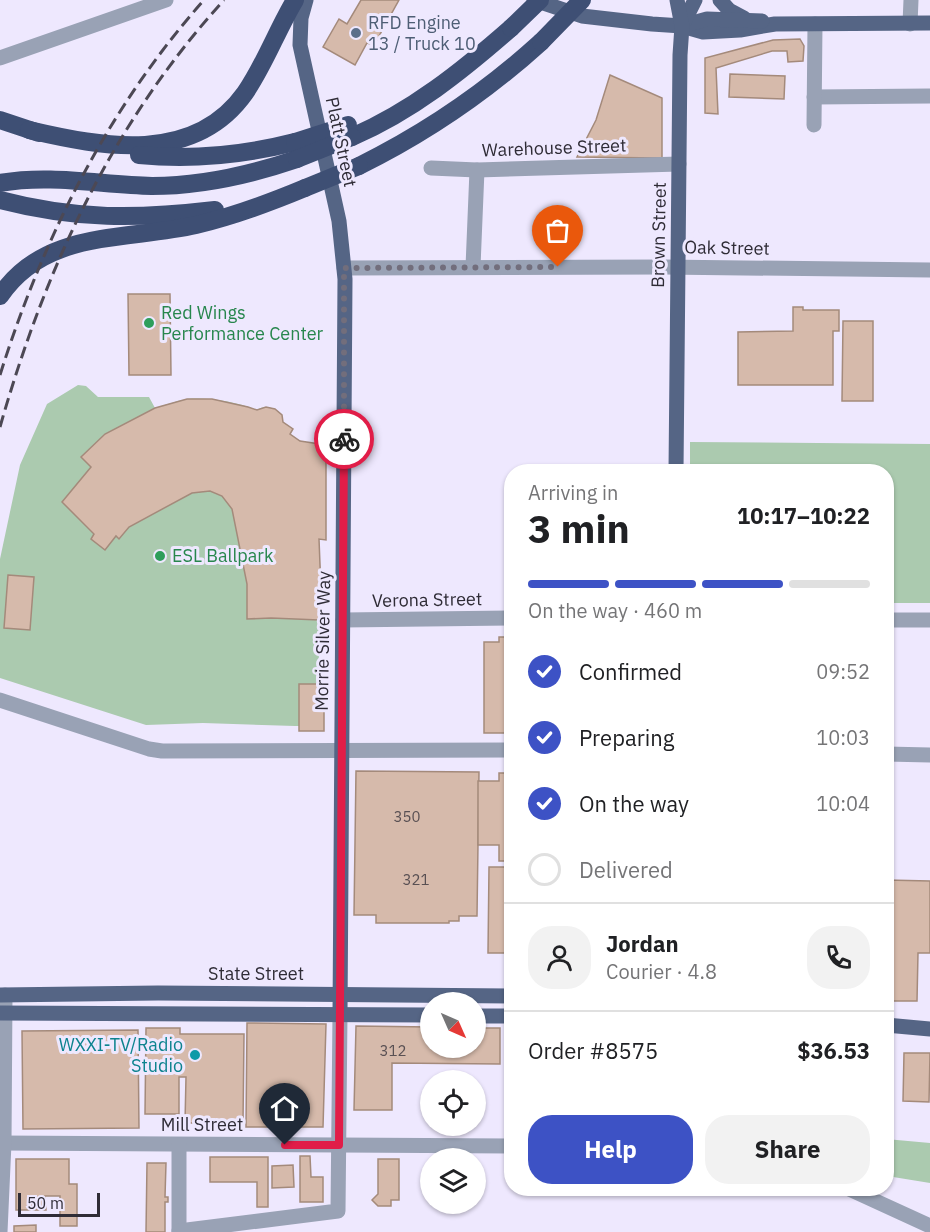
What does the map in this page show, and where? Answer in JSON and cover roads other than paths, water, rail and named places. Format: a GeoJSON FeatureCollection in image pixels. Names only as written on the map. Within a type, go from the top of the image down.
{"type":"FeatureCollection","features":[{"type":"Feature","properties":{"kind":"highway"},"geometry":{"type":"LineString","coordinates":[[29,130],[127,146],[158,145],[195,134],[222,117],[242,97],[253,81],[295,0]]}},
{"type":"Feature","properties":{"kind":"highway"},"geometry":{"type":"LineString","coordinates":[[0,194],[31,180],[151,186],[192,184],[250,174],[296,151],[350,131],[387,121],[421,100],[461,70],[540,0]]}},
{"type":"Feature","properties":{"kind":"highway"},"geometry":{"type":"LineString","coordinates":[[0,295],[26,267],[43,256],[63,248],[86,242],[196,225],[244,212],[359,166],[455,111],[503,75],[541,42],[582,0]]}},
{"type":"Feature","properties":{"kind":"highway"},"geometry":{"type":"LineString","coordinates":[[0,120],[100,149],[165,157],[296,151]]}},
{"type":"Feature","properties":{"kind":"highway"},"geometry":{"type":"LineString","coordinates":[[0,194],[81,216],[154,216],[235,207],[265,201],[305,188]]}},
{"type":"Feature","properties":{"kind":"main road","name":"Platt Street"},"geometry":{"type":"LineString","coordinates":[[306,0],[300,24],[300,45],[339,221],[344,268]]}},
{"type":"Feature","properties":{"kind":"main road"},"geometry":{"type":"LineString","coordinates":[[534,0],[582,16],[682,26],[703,32],[741,30],[775,24],[930,23]]}},
{"type":"Feature","properties":{"kind":"main road","name":"Brown Street"},"geometry":{"type":"LineString","coordinates":[[676,464],[682,26],[677,0]]}},
{"type":"Feature","properties":{"kind":"main road"},"geometry":{"type":"LineString","coordinates":[[682,26],[695,0]]}},
{"type":"Feature","properties":{"kind":"main road"},"geometry":{"type":"LineString","coordinates":[[720,0],[729,10],[747,19]]}},
{"type":"Feature","properties":{"kind":"main road"},"geometry":{"type":"LineString","coordinates":[[682,26],[700,20],[747,19],[775,24]]}},
{"type":"Feature","properties":{"kind":"main road","name":"Morrie Silver Way"},"geometry":{"type":"LineString","coordinates":[[340,1014],[344,268]]}},
{"type":"Feature","properties":{"kind":"main road","name":"State Street"},"geometry":{"type":"LineString","coordinates":[[2,995],[504,996]]}},
{"type":"Feature","properties":{"kind":"main road"},"geometry":{"type":"LineString","coordinates":[[2,1013],[420,1015]]}},
{"type":"Feature","properties":{"kind":"main road"},"geometry":{"type":"LineString","coordinates":[[486,1016],[504,1016]]}},
{"type":"Feature","properties":{"kind":"main road"},"geometry":{"type":"LineString","coordinates":[[894,1026],[930,1029]]}},
{"type":"Feature","properties":{"kind":"street"},"geometry":{"type":"LineString","coordinates":[[0,58],[166,0]]}},
{"type":"Feature","properties":{"kind":"street"},"geometry":{"type":"LineString","coordinates":[[910,24],[911,0]]}},
{"type":"Feature","properties":{"kind":"street"},"geometry":{"type":"LineString","coordinates":[[814,125],[815,24]]}},
{"type":"Feature","properties":{"kind":"street"},"geometry":{"type":"LineString","coordinates":[[814,97],[930,96]]}},
{"type":"Feature","properties":{"kind":"street","name":"Warehouse Street"},"geometry":{"type":"LineString","coordinates":[[431,168],[477,170],[679,164]]}},
{"type":"Feature","properties":{"kind":"street"},"geometry":{"type":"LineString","coordinates":[[473,267],[477,170]]}},
{"type":"Feature","properties":{"kind":"street","name":"Oak Street"},"geometry":{"type":"LineString","coordinates":[[344,268],[678,267],[930,270]]}},
{"type":"Feature","properties":{"kind":"street","name":"Verona Street"},"geometry":{"type":"LineString","coordinates":[[343,620],[504,618]]}},
{"type":"Feature","properties":{"kind":"street"},"geometry":{"type":"LineString","coordinates":[[894,620],[930,620]]}},
{"type":"Feature","properties":{"kind":"street"},"geometry":{"type":"LineString","coordinates":[[0,700],[162,751],[504,750]]}},
{"type":"Feature","properties":{"kind":"street"},"geometry":{"type":"LineString","coordinates":[[894,754],[930,755]]}},
{"type":"Feature","properties":{"kind":"street"},"geometry":{"type":"LineString","coordinates":[[0,1232],[2,995]]}},
{"type":"Feature","properties":{"kind":"street"},"geometry":{"type":"LineString","coordinates":[[179,1145],[179,1231],[338,1211],[340,1014]]}},
{"type":"Feature","properties":{"kind":"street","name":"Mill Street"},"geometry":{"type":"LineString","coordinates":[[2,1143],[504,1146]]}},
{"type":"Feature","properties":{"kind":"street"},"geometry":{"type":"LineString","coordinates":[[864,1196],[930,1226]]}},
{"type":"Feature","properties":{"kind":"railway"},"geometry":{"type":"LineString","coordinates":[[0,375],[37,274],[82,177],[138,85],[169,42],[204,0]]}},
{"type":"Feature","properties":{"kind":"railway"},"geometry":{"type":"LineString","coordinates":[[0,427],[38,311],[87,200],[148,96],[184,47],[224,0]]}},
{"type":"Feature","properties":{"kind":"place","name":"RFD Engine 13 / Truck 10"},"geometry":{"type":"Point","coordinates":[356,33]}},
{"type":"Feature","properties":{"kind":"place","name":"Red Wings Performance Center"},"geometry":{"type":"Point","coordinates":[149,323]}},
{"type":"Feature","properties":{"kind":"place","name":"ESL Ballpark"},"geometry":{"type":"Point","coordinates":[160,556]}},
{"type":"Feature","properties":{"kind":"place","name":"WXXI-TV/Radio Studio"},"geometry":{"type":"Point","coordinates":[195,1055]}}]}
